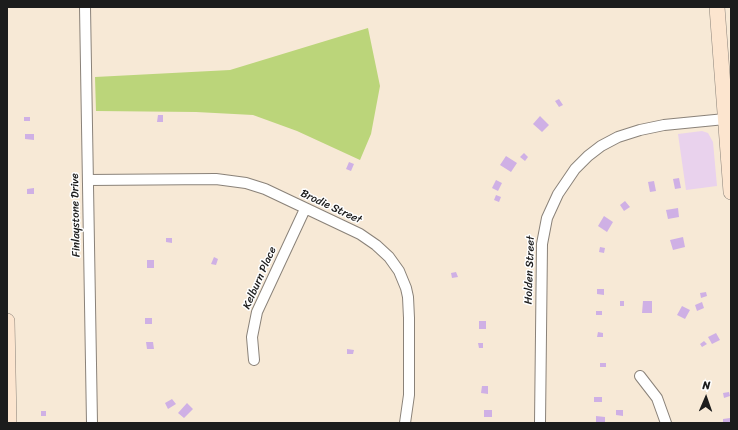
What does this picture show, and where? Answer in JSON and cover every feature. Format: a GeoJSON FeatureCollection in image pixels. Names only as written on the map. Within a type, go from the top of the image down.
{"type":"FeatureCollection","features":[{"type":"Feature","properties":{"kind":"street","name":"Finlaystone Drive"},"geometry":{"type":"LineString","coordinates":[[85,7],[92,423]]}},
{"type":"Feature","properties":{"kind":"street"},"geometry":{"type":"LineString","coordinates":[[717,7],[731,192]]}},
{"type":"Feature","properties":{"kind":"street","name":"Holden Street"},"geometry":{"type":"LineString","coordinates":[[540,423],[542,244],[547,218],[558,194],[575,170],[588,156],[601,146],[618,137],[658,126],[725,118]]}},
{"type":"Feature","properties":{"kind":"street","name":"Brodie Street"},"geometry":{"type":"LineString","coordinates":[[88,180],[216,179],[236,181],[260,187],[369,239],[384,250],[399,271],[406,288],[409,318],[409,395],[405,423]]}},
{"type":"Feature","properties":{"kind":"street","name":"Kelburn Place"},"geometry":{"type":"LineString","coordinates":[[254,360],[252,337],[257,312],[305,208]]}},
{"type":"Feature","properties":{"kind":"street"},"geometry":{"type":"LineString","coordinates":[[7,320],[9,423]]}},
{"type":"Feature","properties":{"kind":"street"},"geometry":{"type":"LineString","coordinates":[[640,376],[657,398],[666,423]]}},
{"type":"Feature","properties":{"kind":"shaded area"},"geometry":{"type":"Polygon","coordinates":[[[702,131],[708,133],[713,142],[717,186],[686,190],[678,134],[702,131]]]}},
{"type":"Feature","properties":{"kind":"green space"},"geometry":{"type":"Polygon","coordinates":[[[368,28],[380,86],[371,134],[360,160],[297,131],[253,115],[196,112],[96,111],[95,77],[230,70],[368,28]]]}},
{"type":"Feature","properties":{"kind":"building"},"geometry":{"type":"Polygon","coordinates":[[[559,99],[563,105],[559,107],[555,101],[559,99]]]}},
{"type":"Feature","properties":{"kind":"building"},"geometry":{"type":"Polygon","coordinates":[[[158,115],[163,115],[163,122],[157,122],[158,115]]]}},
{"type":"Feature","properties":{"kind":"building"},"geometry":{"type":"Polygon","coordinates":[[[540,116],[549,125],[542,132],[533,124],[540,116]]]}},
{"type":"Feature","properties":{"kind":"building"},"geometry":{"type":"Polygon","coordinates":[[[24,117],[30,117],[30,121],[24,121],[24,117]]]}},
{"type":"Feature","properties":{"kind":"building"},"geometry":{"type":"Polygon","coordinates":[[[25,134],[34,134],[34,140],[25,139],[25,134]]]}},
{"type":"Feature","properties":{"kind":"building"},"geometry":{"type":"Polygon","coordinates":[[[524,153],[528,157],[525,161],[520,157],[524,153]]]}},
{"type":"Feature","properties":{"kind":"building"},"geometry":{"type":"Polygon","coordinates":[[[506,156],[517,163],[511,172],[500,165],[506,156]]]}},
{"type":"Feature","properties":{"kind":"building"},"geometry":{"type":"Polygon","coordinates":[[[349,162],[354,164],[351,171],[346,169],[349,162]]]}},
{"type":"Feature","properties":{"kind":"building"},"geometry":{"type":"Polygon","coordinates":[[[679,178],[681,188],[675,189],[673,179],[679,178]]]}},
{"type":"Feature","properties":{"kind":"building"},"geometry":{"type":"Polygon","coordinates":[[[496,180],[502,183],[498,191],[492,188],[496,180]]]}},
{"type":"Feature","properties":{"kind":"building"},"geometry":{"type":"Polygon","coordinates":[[[654,181],[656,191],[650,192],[648,182],[654,181]]]}},
{"type":"Feature","properties":{"kind":"building"},"geometry":{"type":"Polygon","coordinates":[[[34,188],[34,194],[27,194],[27,189],[34,188]]]}},
{"type":"Feature","properties":{"kind":"building"},"geometry":{"type":"Polygon","coordinates":[[[496,195],[501,197],[499,202],[494,200],[496,195]]]}},
{"type":"Feature","properties":{"kind":"building"},"geometry":{"type":"Polygon","coordinates":[[[625,201],[630,207],[624,211],[620,205],[625,201]]]}},
{"type":"Feature","properties":{"kind":"building"},"geometry":{"type":"Polygon","coordinates":[[[678,208],[679,217],[668,219],[666,210],[678,208]]]}},
{"type":"Feature","properties":{"kind":"building"},"geometry":{"type":"Polygon","coordinates":[[[604,216],[613,222],[607,232],[598,226],[604,216]]]}},
{"type":"Feature","properties":{"kind":"building"},"geometry":{"type":"Polygon","coordinates":[[[683,237],[685,247],[673,250],[670,240],[683,237]]]}},
{"type":"Feature","properties":{"kind":"building"},"geometry":{"type":"Polygon","coordinates":[[[166,238],[172,238],[172,243],[166,242],[166,238]]]}},
{"type":"Feature","properties":{"kind":"building"},"geometry":{"type":"Polygon","coordinates":[[[600,247],[605,248],[604,253],[599,252],[600,247]]]}},
{"type":"Feature","properties":{"kind":"building"},"geometry":{"type":"Polygon","coordinates":[[[214,257],[218,259],[216,265],[211,264],[214,257]]]}},
{"type":"Feature","properties":{"kind":"building"},"geometry":{"type":"Polygon","coordinates":[[[147,260],[154,260],[154,268],[147,268],[147,260]]]}},
{"type":"Feature","properties":{"kind":"building"},"geometry":{"type":"Polygon","coordinates":[[[456,272],[458,277],[452,278],[451,273],[456,272]]]}},
{"type":"Feature","properties":{"kind":"building"},"geometry":{"type":"Polygon","coordinates":[[[597,289],[604,289],[604,295],[597,294],[597,289]]]}},
{"type":"Feature","properties":{"kind":"building"},"geometry":{"type":"Polygon","coordinates":[[[706,292],[707,296],[701,298],[700,293],[706,292]]]}},
{"type":"Feature","properties":{"kind":"building"},"geometry":{"type":"Polygon","coordinates":[[[620,301],[624,301],[624,306],[620,306],[620,301]]]}},
{"type":"Feature","properties":{"kind":"building"},"geometry":{"type":"Polygon","coordinates":[[[643,301],[652,301],[652,313],[642,313],[643,301]]]}},
{"type":"Feature","properties":{"kind":"building"},"geometry":{"type":"Polygon","coordinates":[[[702,302],[704,308],[697,311],[695,305],[702,302]]]}},
{"type":"Feature","properties":{"kind":"building"},"geometry":{"type":"Polygon","coordinates":[[[682,306],[690,310],[685,319],[677,315],[682,306]]]}},
{"type":"Feature","properties":{"kind":"building"},"geometry":{"type":"Polygon","coordinates":[[[596,311],[602,311],[602,315],[596,315],[596,311]]]}},
{"type":"Feature","properties":{"kind":"building"},"geometry":{"type":"Polygon","coordinates":[[[145,318],[152,318],[152,324],[145,324],[145,318]]]}},
{"type":"Feature","properties":{"kind":"building"},"geometry":{"type":"Polygon","coordinates":[[[479,321],[486,321],[486,329],[479,329],[479,321]]]}},
{"type":"Feature","properties":{"kind":"building"},"geometry":{"type":"Polygon","coordinates":[[[598,332],[603,333],[603,337],[597,337],[598,332]]]}},
{"type":"Feature","properties":{"kind":"building"},"geometry":{"type":"Polygon","coordinates":[[[716,333],[720,340],[712,344],[708,337],[716,333]]]}},
{"type":"Feature","properties":{"kind":"building"},"geometry":{"type":"Polygon","coordinates":[[[704,341],[707,344],[702,347],[700,344],[704,341]]]}},
{"type":"Feature","properties":{"kind":"building"},"geometry":{"type":"Polygon","coordinates":[[[146,342],[153,342],[154,349],[147,349],[146,342]]]}},
{"type":"Feature","properties":{"kind":"building"},"geometry":{"type":"Polygon","coordinates":[[[478,343],[483,343],[483,348],[479,348],[478,343]]]}},
{"type":"Feature","properties":{"kind":"building"},"geometry":{"type":"Polygon","coordinates":[[[347,349],[354,350],[353,354],[347,354],[347,349]]]}},
{"type":"Feature","properties":{"kind":"building"},"geometry":{"type":"Polygon","coordinates":[[[600,363],[606,363],[606,367],[600,367],[600,363]]]}},
{"type":"Feature","properties":{"kind":"building"},"geometry":{"type":"Polygon","coordinates":[[[482,386],[488,386],[488,394],[481,393],[482,386]]]}},
{"type":"Feature","properties":{"kind":"building"},"geometry":{"type":"Polygon","coordinates":[[[729,392],[730,396],[724,398],[723,393],[729,392]]]}},
{"type":"Feature","properties":{"kind":"building"},"geometry":{"type":"Polygon","coordinates":[[[594,397],[602,397],[602,402],[594,402],[594,397]]]}},
{"type":"Feature","properties":{"kind":"building"},"geometry":{"type":"Polygon","coordinates":[[[172,399],[176,404],[168,409],[165,403],[172,399]]]}},
{"type":"Feature","properties":{"kind":"building"},"geometry":{"type":"Polygon","coordinates":[[[187,403],[193,409],[184,418],[178,413],[187,403]]]}},
{"type":"Feature","properties":{"kind":"building"},"geometry":{"type":"Polygon","coordinates":[[[484,410],[492,410],[492,417],[484,417],[484,410]]]}},
{"type":"Feature","properties":{"kind":"building"},"geometry":{"type":"Polygon","coordinates":[[[616,410],[623,410],[623,416],[616,415],[616,410]]]}},
{"type":"Feature","properties":{"kind":"building"},"geometry":{"type":"Polygon","coordinates":[[[41,411],[46,411],[46,416],[41,416],[41,411]]]}},
{"type":"Feature","properties":{"kind":"building"},"geometry":{"type":"Polygon","coordinates":[[[596,416],[605,417],[605,423],[596,423],[596,416]]]}},
{"type":"Feature","properties":{"kind":"building"},"geometry":{"type":"Polygon","coordinates":[[[730,418],[731,422],[723,423],[723,419],[730,418]]]}}]}
